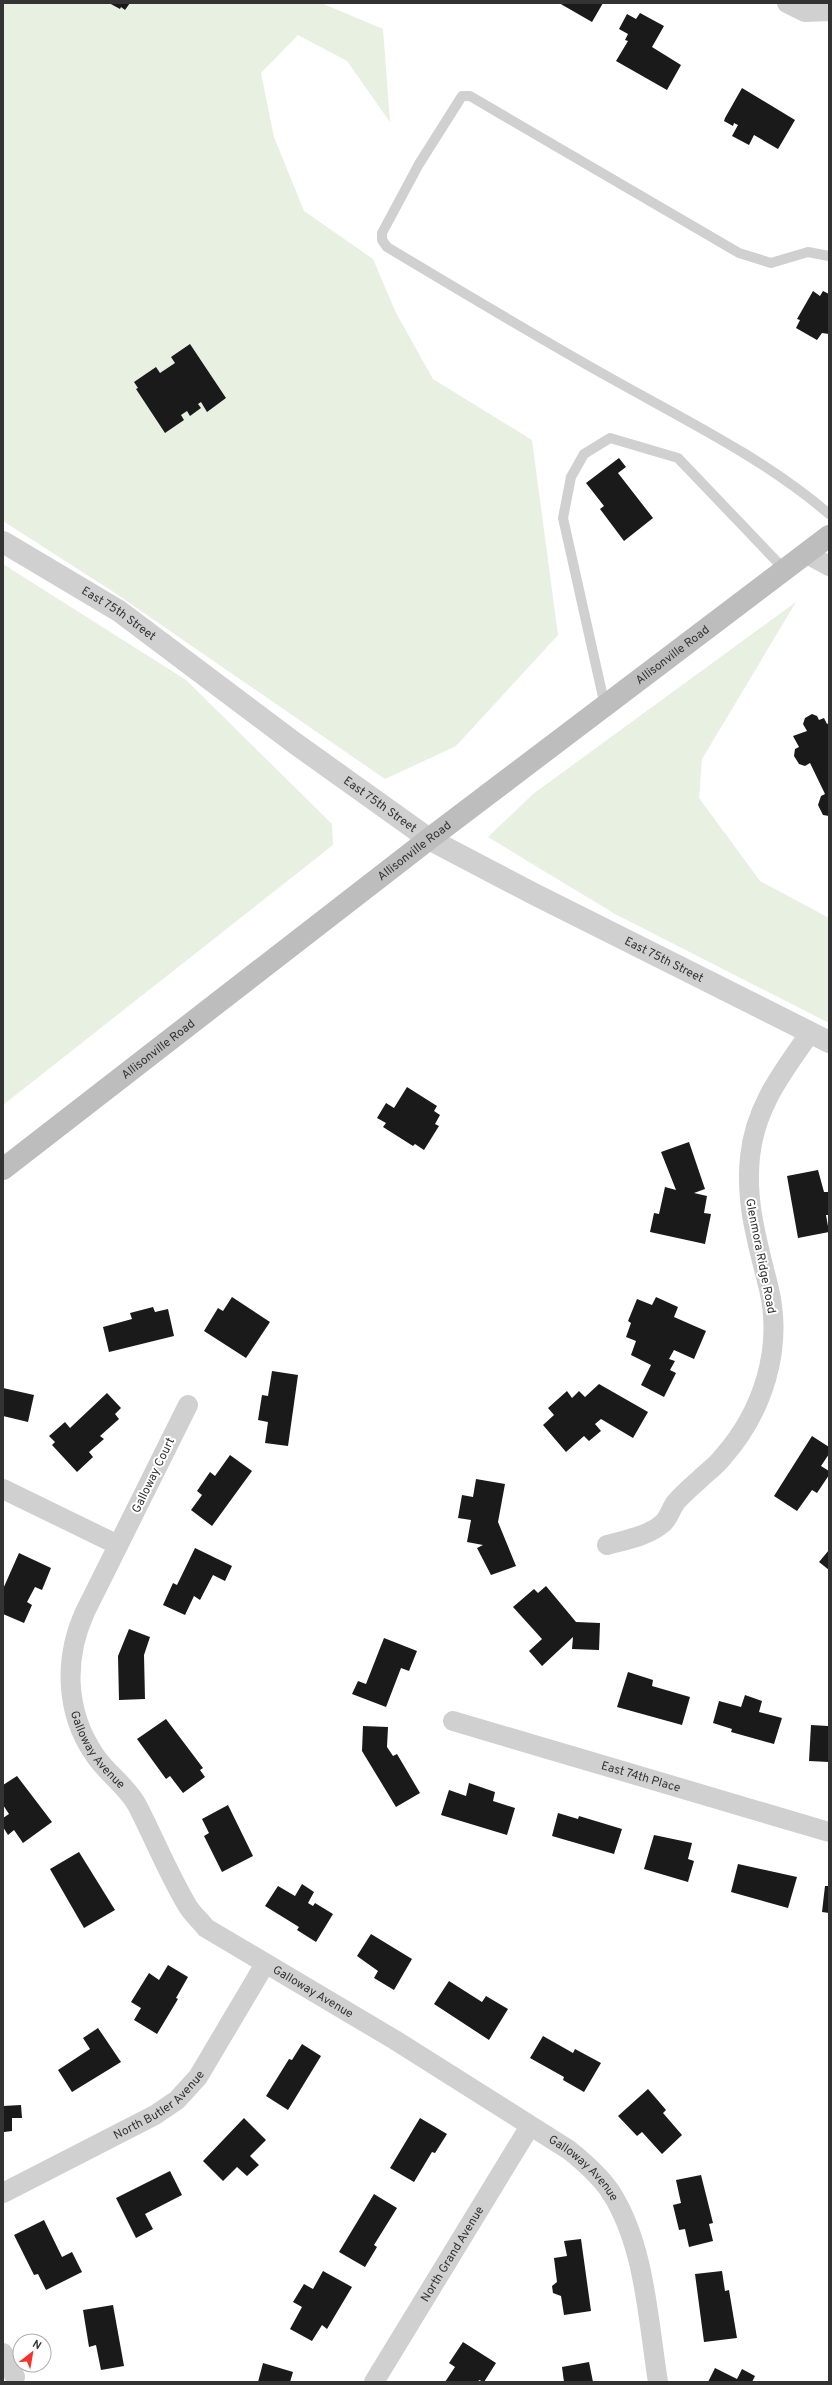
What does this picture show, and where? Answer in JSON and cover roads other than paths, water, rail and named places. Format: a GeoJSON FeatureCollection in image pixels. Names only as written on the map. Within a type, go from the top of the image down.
{"type":"FeatureCollection","features":[{"type":"Feature","properties":{"kind":"main road","name":"Allisonville Road"},"geometry":{"type":"LineString","coordinates":[[3,1169],[429,839],[829,536]]}},
{"type":"Feature","properties":{"kind":"street"},"geometry":{"type":"LineString","coordinates":[[787,3],[805,12],[824,12]]}},
{"type":"Feature","properties":{"kind":"street","name":"East 75th Street"},"geometry":{"type":"LineString","coordinates":[[3,542],[119,610],[296,744],[429,839],[820,1038]]}},
{"type":"Feature","properties":{"kind":"street"},"geometry":{"type":"LineString","coordinates":[[807,554],[829,566]]}},
{"type":"Feature","properties":{"kind":"street","name":"Glenmora Ridge Road"},"geometry":{"type":"LineString","coordinates":[[607,1545],[638,1536],[664,1522],[676,1502],[722,1458],[743,1429],[758,1402],[773,1351],[773,1312],[751,1215],[748,1188],[753,1138],[770,1092],[820,1038]]}},
{"type":"Feature","properties":{"kind":"street","name":"Galloway Court"},"geometry":{"type":"LineString","coordinates":[[118,1545],[188,1405]]}},
{"type":"Feature","properties":{"kind":"street"},"geometry":{"type":"LineString","coordinates":[[3,1489],[118,1545]]}},
{"type":"Feature","properties":{"kind":"street","name":"Galloway Avenue"},"geometry":{"type":"LineString","coordinates":[[118,1545],[85,1612],[75,1638],[70,1675],[71,1694],[77,1721],[94,1754],[112,1776],[122,1784],[137,1806],[187,1905],[195,1917],[206,1928],[395,2040],[569,2150],[591,2168],[609,2190],[623,2215],[636,2251],[658,2382]]}},
{"type":"Feature","properties":{"kind":"street","name":"East 74th Place"},"geometry":{"type":"LineString","coordinates":[[454,1721],[829,1832]]}},
{"type":"Feature","properties":{"kind":"street","name":"North Butler Avenue"},"geometry":{"type":"LineString","coordinates":[[3,2193],[155,2115],[177,2100],[201,2072],[265,1964]]}},
{"type":"Feature","properties":{"kind":"street","name":"North Grand Avenue"},"geometry":{"type":"LineString","coordinates":[[374,2382],[530,2126]]}},
{"type":"Feature","properties":{"kind":"street"},"geometry":{"type":"LineString","coordinates":[[3,2353],[15,2377]]}},
{"type":"Feature","properties":{"kind":"lane"},"geometry":{"type":"LineString","coordinates":[[829,256],[808,252],[771,263],[739,253],[470,96],[462,96],[419,164],[388,219],[382,233],[382,240],[387,247],[560,350],[722,440],[802,492],[829,514]]}},
{"type":"Feature","properties":{"kind":"lane"},"geometry":{"type":"LineString","coordinates":[[605,706],[562,518],[571,477],[584,454],[610,438],[678,458],[785,570]]}}]}
